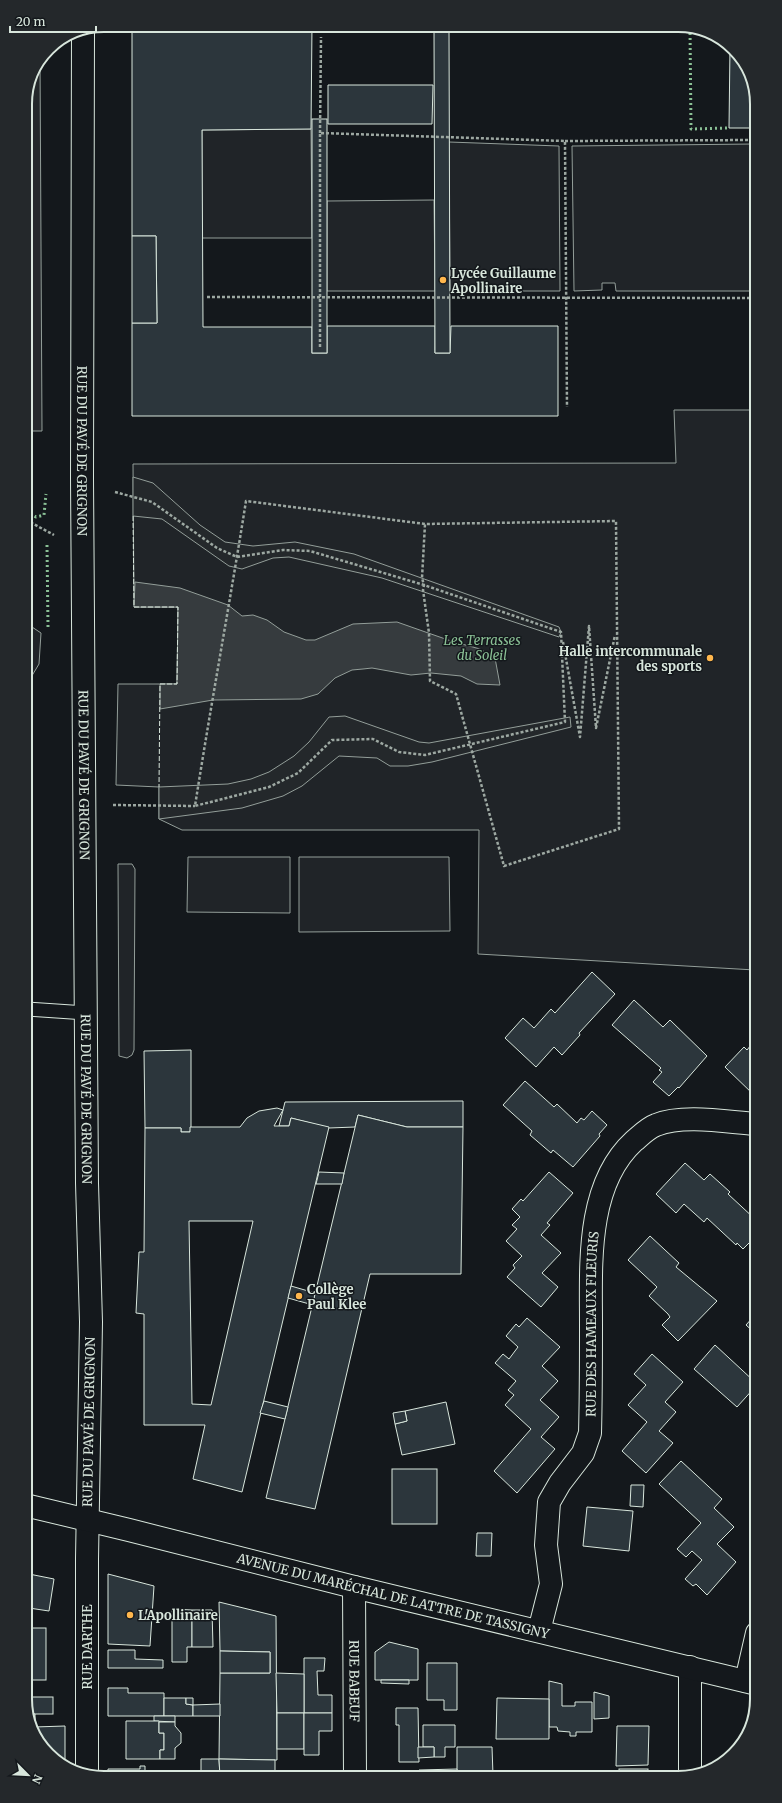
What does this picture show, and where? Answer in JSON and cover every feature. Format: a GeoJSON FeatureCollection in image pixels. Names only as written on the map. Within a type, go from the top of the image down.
{"type":"FeatureCollection","features":[{"type":"Feature","properties":{"kind":"street","name":"RUE DU PAVÉ DE GRIGNON"},"geometry":{"type":"LineString","coordinates":[[83,35],[82,478],[87,1183],[91,1322],[87,1520]]}},
{"type":"Feature","properties":{"kind":"street","name":"RUE DES HAMEAUX FLEURIS"},"geometry":{"type":"LineString","coordinates":[[539,1631],[551,1584],[546,1545],[549,1502],[560,1483],[583,1453],[590,1433],[591,1261],[594,1227],[605,1185],[615,1163],[628,1147],[643,1133],[656,1125],[686,1119],[750,1124]]}},
{"type":"Feature","properties":{"kind":"street","name":"AVENUE DU MARÉCHAL DE LATTRE DE TASSIGNY"},"geometry":{"type":"LineString","coordinates":[[32,1507],[354,1587],[750,1682]]}},
{"type":"Feature","properties":{"kind":"street","name":"RUE DARTHE"},"geometry":{"type":"LineString","coordinates":[[87,1520],[87,1769]]}},
{"type":"Feature","properties":{"kind":"street","name":"RUE BABEUF"},"geometry":{"type":"LineString","coordinates":[[354,1587],[355,1771]]}},
{"type":"Feature","properties":{"kind":"street"},"geometry":{"type":"LineString","coordinates":[[690,1667],[690,1770]]}},
{"type":"Feature","properties":{"kind":"lane"},"geometry":{"type":"LineString","coordinates":[[32,1009],[86,1013]]}},
{"type":"Feature","properties":{"kind":"path"},"geometry":{"type":"LineString","coordinates":[[320,348],[321,37]]}},
{"type":"Feature","properties":{"kind":"path"},"geometry":{"type":"LineString","coordinates":[[320,133],[566,141],[750,140]]}},
{"type":"Feature","properties":{"kind":"path"},"geometry":{"type":"LineString","coordinates":[[566,141],[567,407]]}},
{"type":"Feature","properties":{"kind":"path"},"geometry":{"type":"LineString","coordinates":[[207,297],[320,296],[750,298]]}},
{"type":"Feature","properties":{"kind":"path"},"geometry":{"type":"LineString","coordinates":[[115,492],[152,502],[217,548],[237,557],[284,550],[310,551],[424,585],[561,632]]}},
{"type":"Feature","properties":{"kind":"path"},"geometry":{"type":"LineString","coordinates":[[195,806],[246,501],[425,524],[616,521],[619,829],[504,866],[456,694],[430,681],[429,633],[422,578],[425,524]]}},
{"type":"Feature","properties":{"kind":"path"},"geometry":{"type":"LineString","coordinates":[[32,523],[54,535]]}},
{"type":"Feature","properties":{"kind":"path"},"geometry":{"type":"LineString","coordinates":[[561,632],[580,736],[588,626],[596,728],[617,629]]}},
{"type":"Feature","properties":{"kind":"path"},"geometry":{"type":"LineString","coordinates":[[113,805],[195,806],[269,787],[298,773],[332,740],[374,739],[399,752],[425,755],[565,722],[561,632]]}},
{"type":"Feature","properties":{"kind":"green space"},"geometry":{"type":"Polygon","coordinates":[[[311,129],[312,238],[202,238],[202,130],[311,129]]]}},
{"type":"Feature","properties":{"kind":"green space"},"geometry":{"type":"Polygon","coordinates":[[[449,142],[559,146],[560,291],[450,291],[449,142]]]}},
{"type":"Feature","properties":{"kind":"green space"},"geometry":{"type":"Polygon","coordinates":[[[750,144],[750,291],[616,291],[615,283],[602,283],[602,290],[574,291],[572,146],[750,144]]]}},
{"type":"Feature","properties":{"kind":"green space"},"geometry":{"type":"Polygon","coordinates":[[[434,200],[435,291],[327,291],[327,201],[434,200]]]}},
{"type":"Feature","properties":{"kind":"green space","name":"Les Terrasses du Soleil"},"geometry":{"type":"Polygon","coordinates":[[[674,410],[750,410],[750,970],[478,954],[479,830],[182,830],[159,819],[159,787],[116,785],[118,684],[177,684],[178,607],[134,607],[133,464],[676,463],[674,410]]]}},
{"type":"Feature","properties":{"kind":"green space"},"geometry":{"type":"Polygon","coordinates":[[[32,627],[41,633],[39,664],[32,676],[32,627]]]}},
{"type":"Feature","properties":{"kind":"green space"},"geometry":{"type":"Polygon","coordinates":[[[188,857],[290,857],[290,913],[187,912],[188,857]]]}},
{"type":"Feature","properties":{"kind":"green space"},"geometry":{"type":"Polygon","coordinates":[[[299,857],[449,857],[450,931],[299,932],[299,857]]]}},
{"type":"Feature","properties":{"kind":"green space"},"geometry":{"type":"Polygon","coordinates":[[[118,864],[132,864],[135,869],[134,1050],[132,1055],[127,1058],[119,1056],[118,864]]]}},
{"type":"Feature","properties":{"kind":"shaded area"},"geometry":{"type":"Polygon","coordinates":[[[40,71],[42,431],[32,431],[32,99],[34,85],[40,71]]]}},
{"type":"Feature","properties":{"kind":"shaded area"},"geometry":{"type":"Polygon","coordinates":[[[133,477],[153,483],[200,525],[225,542],[253,546],[295,542],[354,554],[559,627],[561,632],[559,637],[382,578],[289,557],[273,558],[242,569],[229,566],[162,519],[133,516],[133,477]]]}},
{"type":"Feature","properties":{"kind":"shaded area"},"geometry":{"type":"Polygon","coordinates":[[[135,582],[180,588],[228,605],[242,616],[253,615],[267,620],[284,632],[306,640],[315,640],[353,624],[397,622],[451,641],[480,649],[495,658],[500,685],[477,684],[461,676],[431,673],[411,675],[372,668],[352,670],[335,678],[318,694],[301,699],[213,700],[160,709],[160,684],[177,684],[178,607],[134,607],[135,582]]]}},
{"type":"Feature","properties":{"kind":"shaded area"},"geometry":{"type":"Polygon","coordinates":[[[345,716],[419,742],[429,743],[570,717],[571,727],[432,762],[408,766],[390,766],[377,758],[339,756],[302,786],[283,796],[242,808],[159,819],[159,787],[228,784],[251,779],[269,772],[294,756],[309,742],[329,717],[345,716]]]}},
{"type":"Feature","properties":{"kind":"building","name":"Lycée Guillaume Apollinaire"},"geometry":{"type":"Polygon","coordinates":[[[132,32],[312,32],[311,129],[202,130],[203,327],[312,327],[312,353],[327,353],[327,326],[435,326],[435,353],[450,353],[451,326],[558,326],[558,416],[132,416],[132,323],[157,323],[156,236],[132,236],[132,32]]]}},
{"type":"Feature","properties":{"kind":"building"},"geometry":{"type":"Polygon","coordinates":[[[434,32],[449,32],[450,353],[435,353],[434,32]]]}},
{"type":"Feature","properties":{"kind":"building"},"geometry":{"type":"Polygon","coordinates":[[[730,54],[743,72],[748,85],[750,128],[729,128],[730,54]]]}},
{"type":"Feature","properties":{"kind":"building"},"geometry":{"type":"Polygon","coordinates":[[[328,85],[433,85],[432,124],[328,124],[328,85]]]}},
{"type":"Feature","properties":{"kind":"building"},"geometry":{"type":"Polygon","coordinates":[[[312,119],[327,119],[327,353],[312,353],[312,119]]]}},
{"type":"Feature","properties":{"kind":"building"},"geometry":{"type":"Polygon","coordinates":[[[132,236],[156,236],[157,323],[132,323],[132,236]]]}},
{"type":"Feature","properties":{"kind":"building"},"geometry":{"type":"Polygon","coordinates":[[[592,972],[615,994],[579,1033],[580,1035],[562,1055],[554,1047],[536,1067],[505,1038],[523,1018],[534,1028],[551,1009],[555,1013],[592,972]]]}},
{"type":"Feature","properties":{"kind":"building"},"geometry":{"type":"Polygon","coordinates":[[[634,1000],[663,1027],[670,1020],[707,1056],[679,1088],[678,1087],[669,1096],[653,1082],[662,1072],[659,1070],[661,1068],[612,1025],[634,1000]]]}},
{"type":"Feature","properties":{"kind":"building"},"geometry":{"type":"Polygon","coordinates":[[[750,1046],[750,1091],[725,1067],[744,1047],[747,1050],[750,1046]]]}},
{"type":"Feature","properties":{"kind":"building"},"geometry":{"type":"Polygon","coordinates":[[[191,1050],[190,1132],[181,1132],[181,1128],[145,1128],[144,1051],[191,1050]]]}},
{"type":"Feature","properties":{"kind":"building"},"geometry":{"type":"Polygon","coordinates":[[[525,1081],[554,1107],[557,1104],[577,1123],[581,1118],[584,1120],[592,1111],[607,1125],[599,1134],[600,1136],[573,1167],[553,1150],[551,1153],[530,1135],[532,1131],[503,1105],[525,1081]]]}},
{"type":"Feature","properties":{"kind":"building"},"geometry":{"type":"Polygon","coordinates":[[[463,1101],[463,1127],[407,1127],[358,1115],[355,1127],[329,1128],[291,1118],[289,1126],[279,1126],[285,1102],[463,1101]]]}},
{"type":"Feature","properties":{"kind":"building"},"geometry":{"type":"Polygon","coordinates":[[[277,1108],[283,1110],[274,1126],[289,1126],[291,1118],[329,1127],[242,1492],[193,1479],[205,1425],[144,1425],[144,1314],[136,1313],[139,1252],[144,1252],[145,1128],[181,1128],[181,1132],[190,1132],[190,1127],[240,1127],[247,1118],[259,1111],[277,1108]],[[189,1221],[192,1404],[211,1405],[253,1221],[189,1221]]]}},
{"type":"Feature","properties":{"kind":"building"},"geometry":{"type":"Polygon","coordinates":[[[358,1115],[407,1127],[463,1127],[461,1274],[370,1274],[315,1509],[266,1498],[358,1115]]]}},
{"type":"Feature","properties":{"kind":"building"},"geometry":{"type":"Polygon","coordinates":[[[685,1163],[704,1180],[710,1174],[730,1192],[728,1194],[750,1214],[750,1242],[743,1249],[737,1243],[736,1245],[707,1218],[704,1222],[684,1204],[676,1213],[656,1194],[685,1163]]]}},
{"type":"Feature","properties":{"kind":"building"},"geometry":{"type":"Polygon","coordinates":[[[319,1172],[344,1173],[342,1184],[316,1184],[319,1172]]]}},
{"type":"Feature","properties":{"kind":"building"},"geometry":{"type":"Polygon","coordinates":[[[549,1172],[573,1193],[547,1223],[550,1225],[541,1235],[561,1253],[542,1273],[558,1287],[541,1307],[507,1277],[515,1268],[513,1265],[522,1256],[506,1241],[517,1229],[512,1225],[520,1217],[512,1209],[521,1199],[523,1201],[549,1172]]]}},
{"type":"Feature","properties":{"kind":"building"},"geometry":{"type":"Polygon","coordinates":[[[650,1236],[679,1263],[676,1267],[717,1301],[678,1341],[662,1325],[670,1317],[649,1296],[657,1287],[628,1260],[650,1236]]]}},
{"type":"Feature","properties":{"kind":"building"},"geometry":{"type":"Polygon","coordinates":[[[291,1286],[315,1293],[313,1305],[288,1298],[291,1286]]]}},
{"type":"Feature","properties":{"kind":"building"},"geometry":{"type":"Polygon","coordinates":[[[527,1318],[560,1347],[542,1366],[558,1381],[540,1400],[559,1417],[541,1437],[555,1449],[517,1493],[494,1471],[531,1429],[505,1405],[514,1395],[508,1390],[516,1381],[495,1363],[503,1354],[509,1359],[518,1347],[506,1336],[516,1324],[519,1327],[527,1318]]]}},
{"type":"Feature","properties":{"kind":"building"},"geometry":{"type":"Polygon","coordinates":[[[750,1320],[750,1329],[746,1325],[750,1320]]]}},
{"type":"Feature","properties":{"kind":"building"},"geometry":{"type":"Polygon","coordinates":[[[715,1345],[750,1377],[750,1393],[737,1407],[694,1369],[715,1345]]]}},
{"type":"Feature","properties":{"kind":"building"},"geometry":{"type":"Polygon","coordinates":[[[652,1354],[683,1382],[665,1402],[676,1412],[659,1431],[673,1443],[646,1473],[622,1451],[647,1422],[628,1405],[646,1385],[634,1374],[652,1354]]]}},
{"type":"Feature","properties":{"kind":"building"},"geometry":{"type":"Polygon","coordinates":[[[264,1401],[288,1407],[285,1419],[260,1413],[264,1401]]]}},
{"type":"Feature","properties":{"kind":"building"},"geometry":{"type":"Polygon","coordinates":[[[446,1402],[455,1444],[402,1455],[395,1424],[407,1421],[405,1411],[446,1402]]]}},
{"type":"Feature","properties":{"kind":"building"},"geometry":{"type":"Polygon","coordinates":[[[405,1411],[407,1421],[395,1424],[393,1413],[405,1411]]]}},
{"type":"Feature","properties":{"kind":"building"},"geometry":{"type":"Polygon","coordinates":[[[681,1461],[722,1499],[714,1508],[734,1527],[717,1544],[736,1562],[707,1595],[696,1584],[693,1586],[685,1579],[702,1560],[692,1551],[686,1557],[677,1549],[701,1523],[659,1484],[681,1461]]]}},
{"type":"Feature","properties":{"kind":"building"},"geometry":{"type":"Polygon","coordinates":[[[392,1469],[437,1469],[437,1524],[392,1524],[392,1469]]]}},
{"type":"Feature","properties":{"kind":"building"},"geometry":{"type":"Polygon","coordinates":[[[631,1485],[644,1485],[643,1507],[630,1506],[631,1485]]]}},
{"type":"Feature","properties":{"kind":"building"},"geometry":{"type":"Polygon","coordinates":[[[587,1507],[633,1511],[629,1551],[583,1546],[587,1507]]]}},
{"type":"Feature","properties":{"kind":"building"},"geometry":{"type":"Polygon","coordinates":[[[477,1533],[492,1533],[491,1556],[476,1556],[477,1533]]]}},
{"type":"Feature","properties":{"kind":"building","name":"L'Apollinaire"},"geometry":{"type":"Polygon","coordinates":[[[108,1574],[154,1586],[150,1646],[108,1644],[108,1574]]]}},
{"type":"Feature","properties":{"kind":"building"},"geometry":{"type":"Polygon","coordinates":[[[32,1575],[54,1579],[49,1611],[32,1608],[32,1575]]]}},
{"type":"Feature","properties":{"kind":"building"},"geometry":{"type":"Polygon","coordinates":[[[219,1602],[276,1616],[277,1760],[219,1759],[220,1673],[270,1673],[270,1652],[220,1651],[219,1602]]]}},
{"type":"Feature","properties":{"kind":"building"},"geometry":{"type":"Polygon","coordinates":[[[172,1609],[192,1610],[192,1647],[187,1647],[187,1662],[172,1662],[172,1609]]]}},
{"type":"Feature","properties":{"kind":"building"},"geometry":{"type":"Polygon","coordinates":[[[192,1610],[212,1610],[213,1647],[192,1647],[192,1610]]]}},
{"type":"Feature","properties":{"kind":"building"},"geometry":{"type":"Polygon","coordinates":[[[32,1628],[46,1628],[46,1680],[32,1680],[32,1628]]]}},
{"type":"Feature","properties":{"kind":"building"},"geometry":{"type":"Polygon","coordinates":[[[389,1642],[418,1649],[418,1680],[375,1680],[375,1652],[389,1642]]]}},
{"type":"Feature","properties":{"kind":"building"},"geometry":{"type":"Polygon","coordinates":[[[108,1650],[135,1650],[135,1659],[163,1660],[163,1668],[108,1668],[108,1650]]]}},
{"type":"Feature","properties":{"kind":"building"},"geometry":{"type":"Polygon","coordinates":[[[220,1651],[270,1652],[270,1673],[220,1673],[220,1651]]]}},
{"type":"Feature","properties":{"kind":"building"},"geometry":{"type":"Polygon","coordinates":[[[304,1658],[325,1658],[324,1671],[317,1671],[318,1695],[332,1695],[332,1713],[304,1713],[304,1658]]]}},
{"type":"Feature","properties":{"kind":"building"},"geometry":{"type":"Polygon","coordinates":[[[427,1663],[457,1663],[457,1710],[444,1710],[444,1700],[427,1700],[427,1663]]]}},
{"type":"Feature","properties":{"kind":"building"},"geometry":{"type":"Polygon","coordinates":[[[276,1673],[304,1674],[304,1713],[277,1713],[276,1673]]]}},
{"type":"Feature","properties":{"kind":"building"},"geometry":{"type":"Polygon","coordinates":[[[381,1680],[409,1680],[409,1684],[381,1683],[381,1680]]]}},
{"type":"Feature","properties":{"kind":"building"},"geometry":{"type":"Polygon","coordinates":[[[549,1681],[562,1684],[562,1706],[575,1706],[575,1702],[592,1702],[592,1732],[576,1732],[576,1736],[570,1736],[570,1732],[558,1731],[557,1727],[549,1727],[549,1681]]]}},
{"type":"Feature","properties":{"kind":"building"},"geometry":{"type":"Polygon","coordinates":[[[108,1688],[128,1688],[128,1693],[164,1693],[164,1716],[108,1716],[108,1688]]]}},
{"type":"Feature","properties":{"kind":"building"},"geometry":{"type":"Polygon","coordinates":[[[594,1692],[609,1696],[609,1718],[594,1719],[594,1692]]]}},
{"type":"Feature","properties":{"kind":"building"},"geometry":{"type":"Polygon","coordinates":[[[32,1697],[53,1697],[53,1714],[33,1714],[32,1697]]]}},
{"type":"Feature","properties":{"kind":"building"},"geometry":{"type":"Polygon","coordinates":[[[164,1698],[186,1698],[186,1704],[193,1705],[193,1716],[164,1716],[164,1698]]]}},
{"type":"Feature","properties":{"kind":"building"},"geometry":{"type":"Polygon","coordinates":[[[186,1698],[193,1698],[193,1705],[186,1704],[186,1698]]]}},
{"type":"Feature","properties":{"kind":"building"},"geometry":{"type":"Polygon","coordinates":[[[497,1698],[549,1699],[549,1739],[496,1739],[497,1698]]]}},
{"type":"Feature","properties":{"kind":"building"},"geometry":{"type":"Polygon","coordinates":[[[220,1704],[220,1716],[193,1716],[193,1705],[220,1704]]]}},
{"type":"Feature","properties":{"kind":"building"},"geometry":{"type":"Polygon","coordinates":[[[396,1708],[418,1708],[419,1762],[399,1762],[399,1725],[396,1725],[396,1708]]]}},
{"type":"Feature","properties":{"kind":"building"},"geometry":{"type":"Polygon","coordinates":[[[277,1713],[304,1713],[304,1749],[277,1749],[277,1713]]]}},
{"type":"Feature","properties":{"kind":"building"},"geometry":{"type":"Polygon","coordinates":[[[304,1713],[332,1713],[332,1731],[319,1731],[319,1755],[304,1755],[304,1713]]]}},
{"type":"Feature","properties":{"kind":"building"},"geometry":{"type":"Polygon","coordinates":[[[154,1716],[175,1716],[175,1722],[154,1721],[154,1716]]]}},
{"type":"Feature","properties":{"kind":"building"},"geometry":{"type":"Polygon","coordinates":[[[126,1721],[159,1721],[159,1733],[164,1733],[164,1750],[160,1750],[160,1759],[126,1759],[126,1721]]]}},
{"type":"Feature","properties":{"kind":"building"},"geometry":{"type":"Polygon","coordinates":[[[159,1722],[175,1722],[175,1726],[181,1733],[181,1743],[175,1748],[175,1759],[160,1759],[160,1750],[164,1750],[164,1733],[159,1733],[159,1722]]]}},
{"type":"Feature","properties":{"kind":"building"},"geometry":{"type":"Polygon","coordinates":[[[423,1725],[455,1725],[455,1747],[445,1747],[445,1757],[434,1757],[434,1747],[423,1747],[423,1725]]]}},
{"type":"Feature","properties":{"kind":"building"},"geometry":{"type":"Polygon","coordinates":[[[65,1726],[65,1759],[50,1747],[38,1727],[65,1726]]]}},
{"type":"Feature","properties":{"kind":"building"},"geometry":{"type":"Polygon","coordinates":[[[617,1726],[649,1726],[648,1765],[616,1766],[617,1726]]]}},
{"type":"Feature","properties":{"kind":"building"},"geometry":{"type":"Polygon","coordinates":[[[418,1747],[434,1747],[434,1757],[418,1758],[418,1747]]]}},
{"type":"Feature","properties":{"kind":"building"},"geometry":{"type":"Polygon","coordinates":[[[457,1747],[492,1747],[493,1771],[457,1771],[457,1747]]]}},
{"type":"Feature","properties":{"kind":"building"},"geometry":{"type":"Polygon","coordinates":[[[201,1759],[219,1759],[220,1771],[201,1771],[201,1759]]]}},
{"type":"Feature","properties":{"kind":"building"},"geometry":{"type":"Polygon","coordinates":[[[219,1759],[275,1760],[275,1771],[220,1771],[219,1759]]]}},
{"type":"Feature","properties":{"kind":"building"},"geometry":{"type":"Polygon","coordinates":[[[140,1766],[145,1766],[145,1771],[108,1771],[108,1769],[140,1769],[140,1766]]]}},
{"type":"Feature","properties":{"kind":"building"},"geometry":{"type":"Polygon","coordinates":[[[457,1769],[457,1771],[419,1771],[457,1769]]]}},
{"type":"Feature","properties":{"kind":"building"},"geometry":{"type":"Polygon","coordinates":[[[619,1769],[648,1769],[648,1771],[619,1771],[619,1769]]]}},
{"type":"Feature","properties":{"kind":"hedge"},"geometry":{"type":"LineString","coordinates":[[690,33],[691,129],[729,128]]}},
{"type":"Feature","properties":{"kind":"hedge"},"geometry":{"type":"LineString","coordinates":[[32,515],[36,517],[44,515],[46,494]]}},
{"type":"Feature","properties":{"kind":"hedge"},"geometry":{"type":"LineString","coordinates":[[47,545],[48,627]]}},
{"type":"Feature","properties":{"kind":"fence"},"geometry":{"type":"LineString","coordinates":[[133,516],[134,607],[178,607],[177,684],[160,684],[159,787]]}},
{"type":"Feature","properties":{"kind":"place","name":"Lycée Guillaume Apollinaire"},"geometry":{"type":"Point","coordinates":[443,280]}},
{"type":"Feature","properties":{"kind":"place","name":"Halle intercommunale des sports"},"geometry":{"type":"Point","coordinates":[710,658]}},
{"type":"Feature","properties":{"kind":"place","name":"Collège Paul Klee"},"geometry":{"type":"Point","coordinates":[299,1296]}},
{"type":"Feature","properties":{"kind":"place","name":"L'Apollinaire"},"geometry":{"type":"Point","coordinates":[130,1615]}}]}
